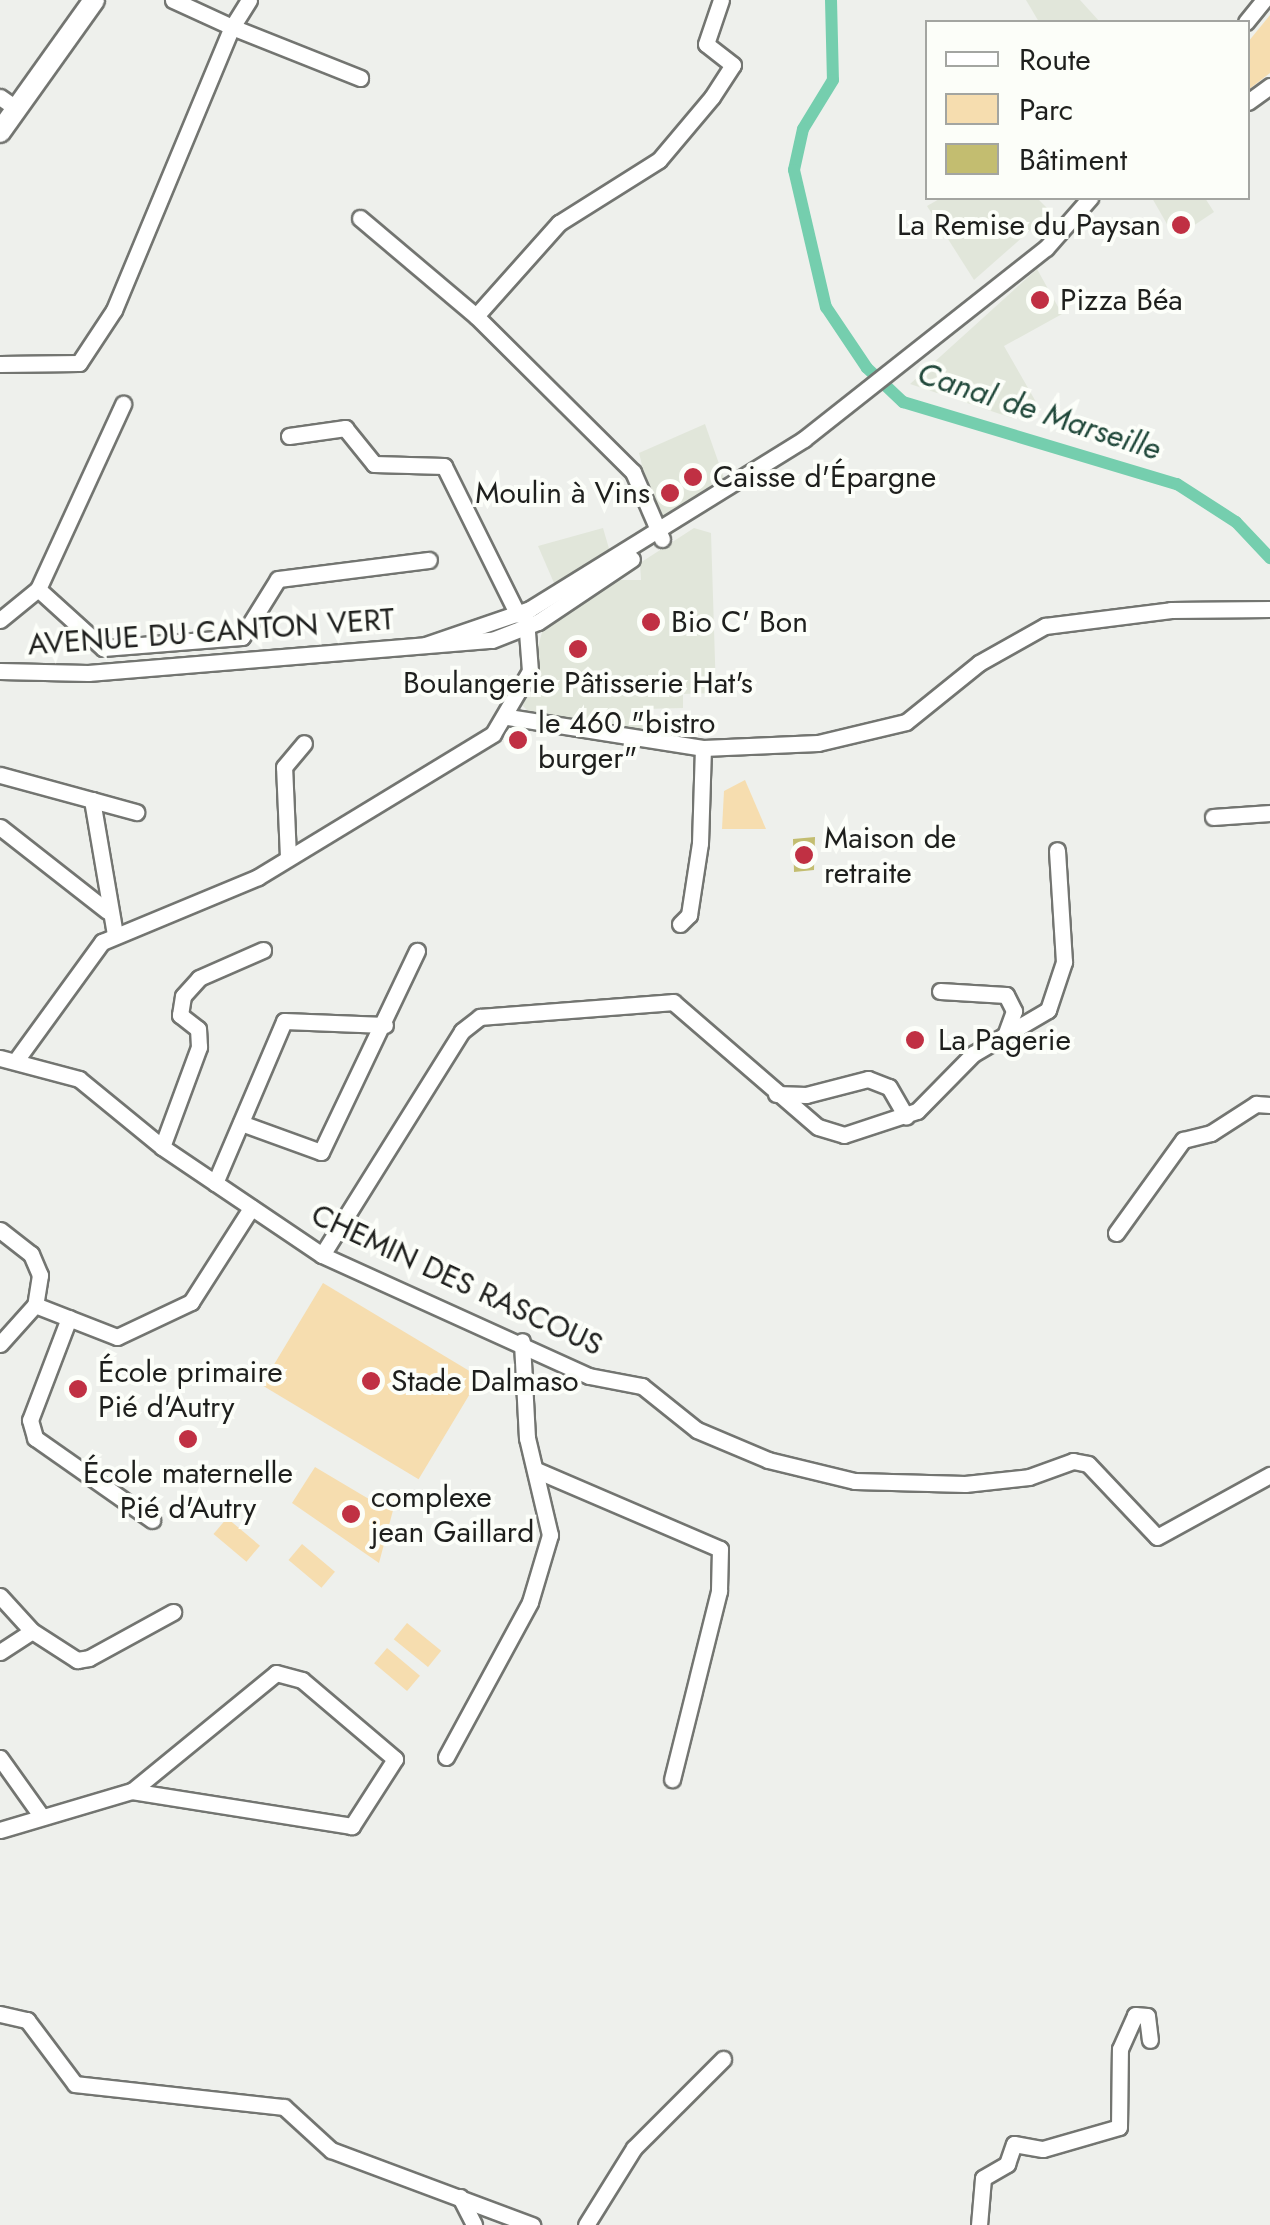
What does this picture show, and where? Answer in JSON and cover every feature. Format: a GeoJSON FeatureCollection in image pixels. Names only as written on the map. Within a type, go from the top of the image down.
{"type":"FeatureCollection","features":[{"type":"Feature","properties":{"kind":"main road"},"geometry":{"type":"LineString","coordinates":[[0,132],[6,106],[82,0]]}},
{"type":"Feature","properties":{"kind":"main road"},"geometry":{"type":"LineString","coordinates":[[6,106],[94,0]]}},
{"type":"Feature","properties":{"kind":"street"},"geometry":{"type":"LineString","coordinates":[[174,0],[360,78]]}},
{"type":"Feature","properties":{"kind":"street"},"geometry":{"type":"LineString","coordinates":[[0,364],[89,358],[232,27],[249,0]]}},
{"type":"Feature","properties":{"kind":"street"},"geometry":{"type":"LineString","coordinates":[[476,316],[560,223],[659,160],[712,97],[733,64],[706,44],[721,0]]}},
{"type":"Feature","properties":{"kind":"street"},"geometry":{"type":"LineString","coordinates":[[1248,20],[1264,0]]}},
{"type":"Feature","properties":{"kind":"street","name":"AVENUE DU CANTON VERT"},"geometry":{"type":"LineString","coordinates":[[0,671],[88,674],[425,645],[517,622],[660,535],[879,382],[1054,234],[1086,201]]}},
{"type":"Feature","properties":{"kind":"street"},"geometry":{"type":"LineString","coordinates":[[360,218],[476,316],[633,472],[660,535]]}},
{"type":"Feature","properties":{"kind":"street"},"geometry":{"type":"LineString","coordinates":[[0,620],[38,588],[124,404]]}},
{"type":"Feature","properties":{"kind":"street"},"geometry":{"type":"LineString","coordinates":[[18,1059],[88,958],[115,934],[216,898],[430,776],[508,718],[520,696],[526,666],[517,622],[444,466],[374,464],[345,428],[289,436]]}},
{"type":"Feature","properties":{"kind":"street"},"geometry":{"type":"LineString","coordinates":[[38,588],[103,648],[242,637],[278,580],[429,560]]}},
{"type":"Feature","properties":{"kind":"street"},"geometry":{"type":"LineString","coordinates":[[508,718],[703,748],[818,743],[885,730],[1044,626],[1171,610],[1270,609]]}},
{"type":"Feature","properties":{"kind":"street"},"geometry":{"type":"LineString","coordinates":[[288,857],[284,767],[304,743]]}},
{"type":"Feature","properties":{"kind":"street"},"geometry":{"type":"LineString","coordinates":[[680,924],[689,915],[700,844],[703,748]]}},
{"type":"Feature","properties":{"kind":"street"},"geometry":{"type":"LineString","coordinates":[[0,774],[136,812]]}},
{"type":"Feature","properties":{"kind":"street"},"geometry":{"type":"LineString","coordinates":[[92,800],[107,911],[115,934]]}},
{"type":"Feature","properties":{"kind":"street"},"geometry":{"type":"LineString","coordinates":[[1212,817],[1270,813]]}},
{"type":"Feature","properties":{"kind":"street"},"geometry":{"type":"LineString","coordinates":[[0,827],[107,911]]}},
{"type":"Feature","properties":{"kind":"street"},"geometry":{"type":"LineString","coordinates":[[322,1254],[462,1031],[480,1017],[673,1002],[800,1117],[844,1135],[906,1117],[973,1054],[1048,1010],[1064,962],[1057,850]]}},
{"type":"Feature","properties":{"kind":"street"},"geometry":{"type":"LineString","coordinates":[[162,1146],[199,1047],[198,1029],[180,1015],[182,996],[199,978],[263,950]]}},
{"type":"Feature","properties":{"kind":"street"},"geometry":{"type":"LineString","coordinates":[[241,1122],[321,1152],[385,1025],[417,950]]}},
{"type":"Feature","properties":{"kind":"street"},"geometry":{"type":"LineString","coordinates":[[940,992],[1006,996],[1014,1011],[1005,1036]]}},
{"type":"Feature","properties":{"kind":"street"},"geometry":{"type":"LineString","coordinates":[[215,1183],[284,1021],[385,1025]]}},
{"type":"Feature","properties":{"kind":"street","name":"CHEMIN DES RASCOUS"},"geometry":{"type":"LineString","coordinates":[[0,1058],[18,1059],[79,1079],[162,1146],[322,1254],[522,1341],[589,1376],[642,1386],[731,1446],[825,1476],[965,1484],[1088,1464],[1149,1536],[1270,1474]]}},
{"type":"Feature","properties":{"kind":"street"},"geometry":{"type":"LineString","coordinates":[[776,1094],[806,1095],[868,1079],[890,1087],[906,1117]]}},
{"type":"Feature","properties":{"kind":"street"},"geometry":{"type":"LineString","coordinates":[[1116,1234],[1184,1140],[1211,1133],[1256,1104],[1270,1105]]}},
{"type":"Feature","properties":{"kind":"street"},"geometry":{"type":"LineString","coordinates":[[36,1304],[117,1337],[191,1302],[251,1208]]}},
{"type":"Feature","properties":{"kind":"street"},"geometry":{"type":"LineString","coordinates":[[0,1230],[31,1254],[40,1275],[36,1304],[0,1344]]}},
{"type":"Feature","properties":{"kind":"street"},"geometry":{"type":"LineString","coordinates":[[69,1318],[30,1420],[35,1438],[152,1520]]}},
{"type":"Feature","properties":{"kind":"street"},"geometry":{"type":"LineString","coordinates":[[446,1757],[530,1602],[551,1522],[536,1470],[522,1341]]}},
{"type":"Feature","properties":{"kind":"street"},"geometry":{"type":"LineString","coordinates":[[536,1470],[720,1549],[719,1591],[672,1779]]}},
{"type":"Feature","properties":{"kind":"street"},"geometry":{"type":"LineString","coordinates":[[0,1596],[32,1631],[76,1660],[174,1612]]}},
{"type":"Feature","properties":{"kind":"street"},"geometry":{"type":"LineString","coordinates":[[0,1652],[32,1631]]}},
{"type":"Feature","properties":{"kind":"street"},"geometry":{"type":"LineString","coordinates":[[0,1830],[132,1791],[276,1673],[302,1680],[393,1753],[376,1790],[352,1826],[132,1791]]}},
{"type":"Feature","properties":{"kind":"street"},"geometry":{"type":"LineString","coordinates":[[0,1758],[42,1817]]}},
{"type":"Feature","properties":{"kind":"street"},"geometry":{"type":"LineString","coordinates":[[0,2014],[26,2020],[75,2084],[284,2107],[331,2150],[532,2225]]}},
{"type":"Feature","properties":{"kind":"street"},"geometry":{"type":"LineString","coordinates":[[979,2225],[983,2178],[1007,2164],[1014,2144],[1042,2149],[1119,2128],[1120,2049],[1135,2015],[1146,2016],[1150,2040]]}},
{"type":"Feature","properties":{"kind":"street"},"geometry":{"type":"LineString","coordinates":[[586,2225],[634,2148],[724,2059]]}},
{"type":"Feature","properties":{"kind":"street"},"geometry":{"type":"LineString","coordinates":[[460,2197],[474,2225]]}},
{"type":"Feature","properties":{"kind":"shaded area"},"geometry":{"type":"Polygon","coordinates":[[[1026,0],[1080,0],[1098,20],[1038,20],[1026,0]]]}},
{"type":"Feature","properties":{"kind":"shaded area"},"geometry":{"type":"Polygon","coordinates":[[[938,200],[1039,200],[1051,212],[974,280],[927,206],[938,200]]]}},
{"type":"Feature","properties":{"kind":"shaded area","name":"La Remise du Paysan"},"geometry":{"type":"Polygon","coordinates":[[[1153,200],[1206,200],[1214,212],[1175,238],[1153,200]]]}},
{"type":"Feature","properties":{"kind":"shaded area"},"geometry":{"type":"Polygon","coordinates":[[[1037,269],[1062,314],[1004,346],[1036,402],[1012,418],[910,384],[1037,269]]]}},
{"type":"Feature","properties":{"kind":"shaded area"},"geometry":{"type":"Polygon","coordinates":[[[705,424],[724,478],[656,522],[639,453],[705,424]]]}},
{"type":"Feature","properties":{"kind":"shaded area"},"geometry":{"type":"Polygon","coordinates":[[[603,528],[610,552],[554,583],[538,546],[603,528]]]}},
{"type":"Feature","properties":{"kind":"shaded area"},"geometry":{"type":"Polygon","coordinates":[[[694,528],[711,533],[716,693],[683,694],[683,708],[643,709],[642,734],[530,713],[523,706],[543,628],[614,580],[641,580],[640,563],[694,528]]]}},
{"type":"Feature","properties":{"kind":"green space"},"geometry":{"type":"Polygon","coordinates":[[[1270,15],[1270,73],[1250,88],[1250,40],[1270,15]]]}},
{"type":"Feature","properties":{"kind":"green space"},"geometry":{"type":"Polygon","coordinates":[[[745,780],[766,829],[722,829],[724,791],[745,780]]]}},
{"type":"Feature","properties":{"kind":"green space","name":"Stade Dalmaso"},"geometry":{"type":"Polygon","coordinates":[[[323,1283],[480,1377],[419,1479],[262,1385],[323,1283]]]}},
{"type":"Feature","properties":{"kind":"green space","name":"complexe jean Gaillard"},"geometry":{"type":"Polygon","coordinates":[[[315,1467],[379,1505],[387,1493],[396,1499],[379,1563],[292,1503],[315,1467]]]}},
{"type":"Feature","properties":{"kind":"green space"},"geometry":{"type":"Polygon","coordinates":[[[227,1518],[260,1546],[246,1562],[214,1534],[227,1518]]]}},
{"type":"Feature","properties":{"kind":"green space"},"geometry":{"type":"Polygon","coordinates":[[[302,1544],[335,1572],[321,1588],[289,1560],[302,1544]]]}},
{"type":"Feature","properties":{"kind":"green space"},"geometry":{"type":"Polygon","coordinates":[[[407,1623],[441,1651],[428,1667],[394,1639],[407,1623]]]}},
{"type":"Feature","properties":{"kind":"green space"},"geometry":{"type":"Polygon","coordinates":[[[387,1648],[420,1676],[407,1691],[374,1663],[387,1648]]]}},
{"type":"Feature","properties":{"kind":"building","name":"Maison de retraite"},"geometry":{"type":"Polygon","coordinates":[[[815,837],[814,870],[794,872],[793,839],[815,837]]]}},
{"type":"Feature","properties":{"kind":"waterway","name":"Canal de Marseille"},"geometry":{"type":"LineString","coordinates":[[831,0],[833,80],[803,129],[794,170],[826,307],[867,368],[903,402],[1177,484],[1236,522],[1270,558]]}},
{"type":"Feature","properties":{"kind":"place","name":"La Remise du Paysan"},"geometry":{"type":"Point","coordinates":[1181,225]}},
{"type":"Feature","properties":{"kind":"place","name":"Pizza Béa"},"geometry":{"type":"Point","coordinates":[1040,300]}},
{"type":"Feature","properties":{"kind":"place","name":"Caisse d'Épargne"},"geometry":{"type":"Point","coordinates":[693,477]}},
{"type":"Feature","properties":{"kind":"place","name":"Moulin à Vins"},"geometry":{"type":"Point","coordinates":[670,493]}},
{"type":"Feature","properties":{"kind":"place","name":"Bio C' Bon"},"geometry":{"type":"Point","coordinates":[651,622]}},
{"type":"Feature","properties":{"kind":"place","name":"Boulangerie Pâtisserie Hat's"},"geometry":{"type":"Point","coordinates":[578,649]}},
{"type":"Feature","properties":{"kind":"place","name":"le 460 \"bistro burger\""},"geometry":{"type":"Point","coordinates":[518,740]}},
{"type":"Feature","properties":{"kind":"place","name":"Maison de retraite"},"geometry":{"type":"Point","coordinates":[804,855]}},
{"type":"Feature","properties":{"kind":"place","name":"La Pagerie"},"geometry":{"type":"Point","coordinates":[915,1040]}},
{"type":"Feature","properties":{"kind":"place","name":"Stade Dalmaso"},"geometry":{"type":"Point","coordinates":[371,1381]}},
{"type":"Feature","properties":{"kind":"place","name":"École primaire Pié d'Autry"},"geometry":{"type":"Point","coordinates":[78,1389]}},
{"type":"Feature","properties":{"kind":"place","name":"École maternelle Pié d'Autry"},"geometry":{"type":"Point","coordinates":[188,1439]}},
{"type":"Feature","properties":{"kind":"place","name":"complexe jean Gaillard"},"geometry":{"type":"Point","coordinates":[351,1514]}}]}
